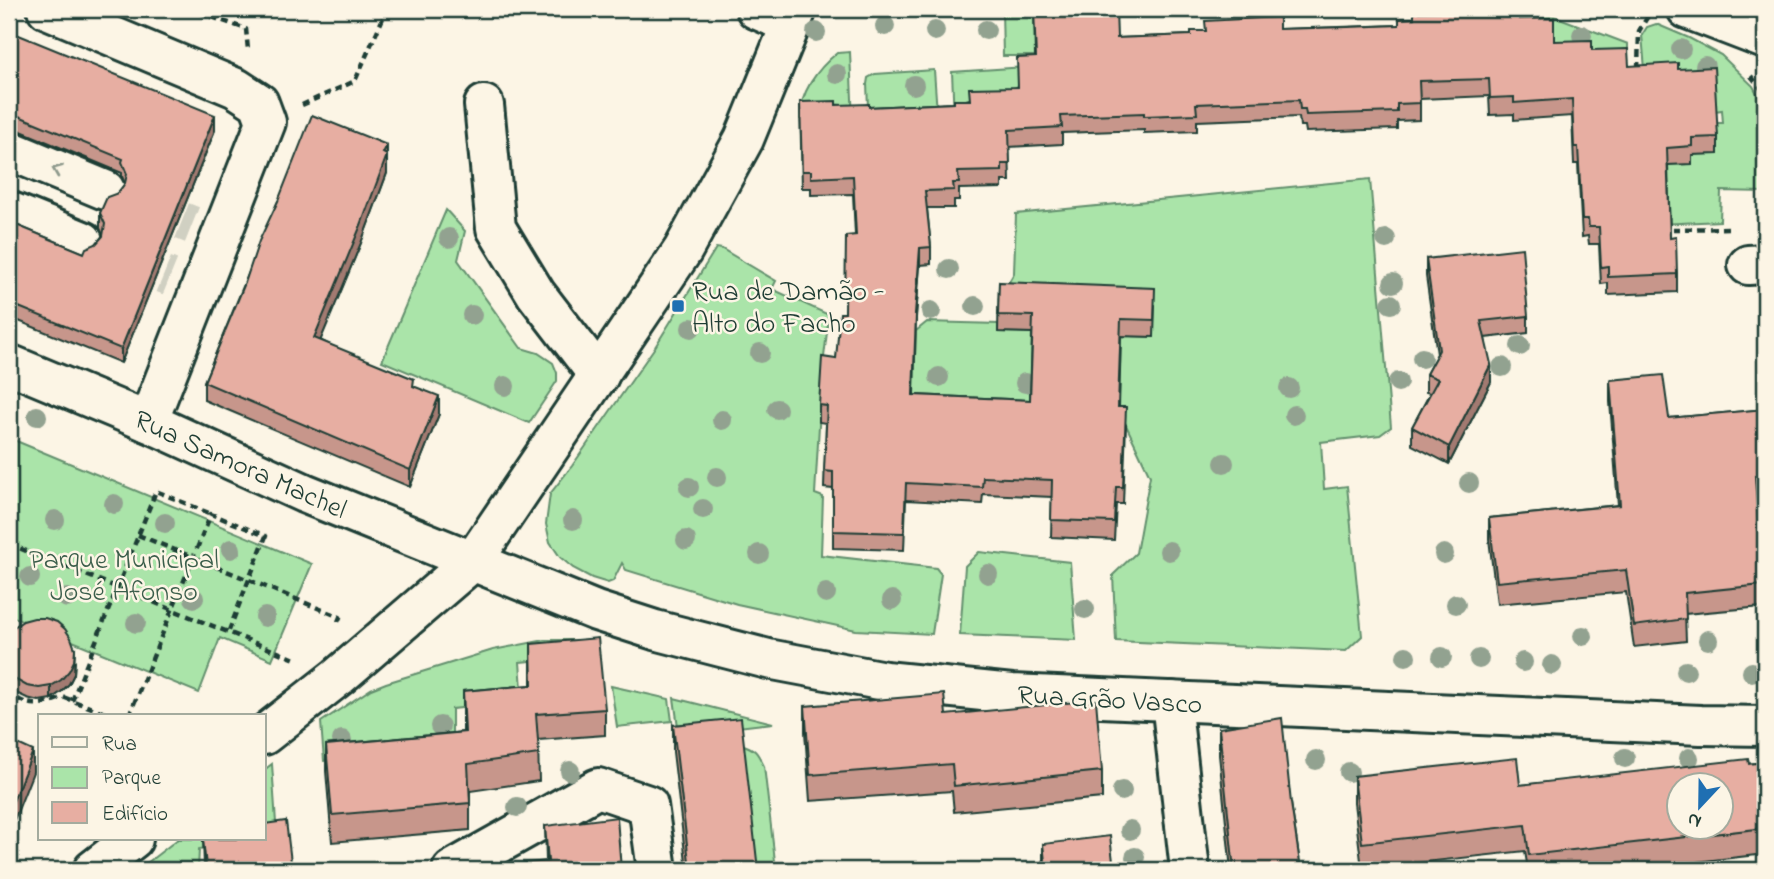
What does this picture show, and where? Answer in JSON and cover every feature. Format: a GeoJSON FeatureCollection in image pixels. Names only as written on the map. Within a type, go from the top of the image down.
{"type":"FeatureCollection","features":[{"type":"Feature","properties":{"kind":"street"},"geometry":{"type":"LineString","coordinates":[[47,9],[236,88],[260,103],[266,122],[206,231],[185,283],[148,422]]}},
{"type":"Feature","properties":{"kind":"street"},"geometry":{"type":"LineString","coordinates":[[266,733],[338,677],[473,561],[683,250],[744,139],[794,16],[756,9]]}},
{"type":"Feature","properties":{"kind":"street"},"geometry":{"type":"LineString","coordinates":[[1711,16],[1765,39]]}},
{"type":"Feature","properties":{"kind":"street"},"geometry":{"type":"LineString","coordinates":[[1711,16],[1765,64]]}},
{"type":"Feature","properties":{"kind":"street"},"geometry":{"type":"LineString","coordinates":[[484,105],[496,228],[536,294],[598,376]]}},
{"type":"Feature","properties":{"kind":"street"},"geometry":{"type":"LineString","coordinates":[[9,150],[105,190]]}},
{"type":"Feature","properties":{"kind":"street"},"geometry":{"type":"LineString","coordinates":[[9,211],[83,241]]}},
{"type":"Feature","properties":{"kind":"street","name":"Rua Samora Machel"},"geometry":{"type":"LineString","coordinates":[[9,364],[148,422],[304,493],[473,561]]}},
{"type":"Feature","properties":{"kind":"street","name":"Rua Grão Vasco"},"geometry":{"type":"LineString","coordinates":[[473,561],[596,611],[656,630],[768,659],[885,681],[1012,694],[1765,726]]}},
{"type":"Feature","properties":{"kind":"street"},"geometry":{"type":"LineString","coordinates":[[1171,701],[1190,870]]}},
{"type":"Feature","properties":{"kind":"street"},"geometry":{"type":"LineString","coordinates":[[452,870],[598,788],[648,805],[657,870]]}},
{"type":"Feature","properties":{"kind":"street"},"geometry":{"type":"LineString","coordinates":[[93,870],[132,840]]}},
{"type":"Feature","properties":{"kind":"path"},"geometry":{"type":"LineString","coordinates":[[266,122],[355,81],[387,9]]}},
{"type":"Feature","properties":{"kind":"path"},"geometry":{"type":"LineString","coordinates":[[1639,70],[1639,31],[1648,16]]}},
{"type":"Feature","properties":{"kind":"path"},"geometry":{"type":"LineString","coordinates":[[1673,229],[1739,228]]}},
{"type":"Feature","properties":{"kind":"path"},"geometry":{"type":"LineString","coordinates":[[72,701],[156,491],[266,537],[229,633]]}},
{"type":"Feature","properties":{"kind":"path"},"geometry":{"type":"LineString","coordinates":[[131,714],[211,514]]}},
{"type":"Feature","properties":{"kind":"path"},"geometry":{"type":"LineString","coordinates":[[138,535],[340,617],[336,627]]}},
{"type":"Feature","properties":{"kind":"path"},"geometry":{"type":"LineString","coordinates":[[9,544],[338,677]]}},
{"type":"Feature","properties":{"kind":"path"},"geometry":{"type":"LineString","coordinates":[[9,691],[25,703],[39,705],[63,697],[108,714]]}},
{"type":"Feature","properties":{"kind":"green space"},"geometry":{"type":"Polygon","coordinates":[[[1002,9],[1039,9],[1046,56],[1003,56],[1002,9]]]}},
{"type":"Feature","properties":{"kind":"green space"},"geometry":{"type":"Polygon","coordinates":[[[1514,9],[1536,9],[1628,44],[1628,66],[1515,30],[1514,9]]]}},
{"type":"Feature","properties":{"kind":"green space"},"geometry":{"type":"Polygon","coordinates":[[[1656,24],[1721,55],[1753,86],[1765,108],[1765,192],[1721,191],[1720,221],[1660,224],[1651,154],[1717,154],[1716,123],[1723,123],[1722,110],[1715,111],[1647,92],[1642,35],[1647,27],[1656,24]]]}},
{"type":"Feature","properties":{"kind":"green space"},"geometry":{"type":"Polygon","coordinates":[[[850,52],[853,122],[800,119],[806,91],[816,74],[837,53],[850,52]]]}},
{"type":"Feature","properties":{"kind":"green space"},"geometry":{"type":"Polygon","coordinates":[[[1026,67],[1017,94],[954,118],[952,72],[1026,67]]]}},
{"type":"Feature","properties":{"kind":"green space"},"geometry":{"type":"Polygon","coordinates":[[[934,70],[938,127],[869,130],[868,78],[875,74],[934,70]]]}},
{"type":"Feature","properties":{"kind":"green space"},"geometry":{"type":"Polygon","coordinates":[[[1370,179],[1391,427],[1380,435],[1321,442],[1324,489],[1347,486],[1362,636],[1346,651],[1116,641],[1113,575],[1136,553],[1150,476],[1126,425],[1118,424],[1121,336],[1154,337],[999,299],[1014,273],[1016,214],[1370,179]]]}},
{"type":"Feature","properties":{"kind":"green space"},"geometry":{"type":"Polygon","coordinates":[[[446,210],[465,231],[458,260],[521,348],[538,353],[553,363],[557,373],[557,381],[529,423],[382,361],[446,210]]]}},
{"type":"Feature","properties":{"kind":"green space"},"geometry":{"type":"Polygon","coordinates":[[[716,248],[776,281],[772,289],[829,315],[822,374],[815,494],[823,497],[821,555],[936,568],[941,574],[932,634],[856,630],[737,604],[626,570],[622,563],[613,581],[608,583],[573,568],[560,557],[550,542],[546,524],[550,494],[655,347],[716,248]]]}},
{"type":"Feature","properties":{"kind":"green space"},"geometry":{"type":"Polygon","coordinates":[[[927,322],[998,324],[998,332],[1033,333],[1030,417],[913,413],[916,331],[927,322]]]}},
{"type":"Feature","properties":{"kind":"green space","name":"Parque Municipal José Afonso"},"geometry":{"type":"Polygon","coordinates":[[[9,438],[312,564],[272,660],[220,638],[199,693],[9,615],[9,438]]]}},
{"type":"Feature","properties":{"kind":"green space"},"geometry":{"type":"Polygon","coordinates":[[[979,552],[1070,562],[1076,640],[960,635],[965,566],[979,552]]]}},
{"type":"Feature","properties":{"kind":"green space"},"geometry":{"type":"Polygon","coordinates":[[[545,640],[595,643],[594,655],[520,662],[523,702],[452,709],[452,750],[324,761],[321,722],[371,689],[493,650],[545,640]]]}},
{"type":"Feature","properties":{"kind":"green space"},"geometry":{"type":"Polygon","coordinates":[[[611,686],[669,699],[672,721],[617,727],[611,686]]]}},
{"type":"Feature","properties":{"kind":"green space"},"geometry":{"type":"Polygon","coordinates":[[[674,698],[773,723],[679,734],[674,698]]]}},
{"type":"Feature","properties":{"kind":"green space"},"geometry":{"type":"Polygon","coordinates":[[[741,744],[756,752],[764,766],[776,870],[755,870],[741,744]]]}},
{"type":"Feature","properties":{"kind":"green space"},"geometry":{"type":"Polygon","coordinates":[[[272,764],[277,838],[266,840],[266,768],[272,764]]]}},
{"type":"Feature","properties":{"kind":"green space"},"geometry":{"type":"Polygon","coordinates":[[[177,840],[263,840],[199,849],[198,870],[138,870],[177,840]]]}},
{"type":"Feature","properties":{"kind":"building"},"geometry":{"type":"Polygon","coordinates":[[[1034,9],[1116,9],[1117,38],[1191,35],[1191,31],[1206,31],[1205,21],[1279,17],[1279,29],[1399,25],[1399,19],[1414,18],[1414,12],[1486,10],[1487,16],[1519,13],[1519,19],[1554,18],[1554,41],[1592,40],[1592,50],[1628,49],[1629,66],[1678,63],[1678,69],[1714,67],[1718,137],[1692,138],[1692,146],[1667,148],[1670,238],[1676,237],[1677,274],[1608,277],[1608,266],[1601,267],[1599,227],[1589,227],[1588,219],[1582,219],[1572,99],[1514,103],[1514,97],[1490,98],[1489,79],[1419,81],[1420,103],[1397,104],[1397,112],[1306,115],[1305,109],[1300,109],[1299,100],[1196,104],[1197,114],[1061,116],[1062,127],[1009,130],[1010,164],[1002,164],[1002,171],[958,172],[959,183],[953,183],[954,190],[925,191],[931,247],[920,248],[913,395],[1030,400],[1033,316],[998,315],[999,282],[1155,288],[1154,320],[1121,319],[1118,407],[1126,407],[1123,487],[1116,487],[1114,522],[1051,520],[1052,480],[983,477],[982,487],[906,483],[904,533],[833,531],[833,472],[824,471],[827,406],[819,405],[822,357],[836,359],[840,313],[845,313],[846,236],[856,235],[853,176],[811,178],[811,171],[802,171],[800,102],[836,101],[836,105],[869,104],[869,107],[954,103],[954,100],[970,100],[969,88],[1018,87],[1017,58],[1036,57],[1034,9]]]}},
{"type":"Feature","properties":{"kind":"building"},"geometry":{"type":"Polygon","coordinates":[[[9,31],[215,115],[121,349],[9,303],[9,222],[84,253],[86,248],[96,244],[103,236],[105,224],[100,213],[107,197],[118,193],[125,183],[127,174],[123,159],[9,112],[9,31]]]}},
{"type":"Feature","properties":{"kind":"building"},"geometry":{"type":"Polygon","coordinates":[[[312,115],[387,145],[383,153],[387,155],[361,225],[314,338],[414,379],[413,386],[439,396],[410,470],[204,382],[312,115]]]}},
{"type":"Feature","properties":{"kind":"building"},"geometry":{"type":"Polygon","coordinates":[[[1522,248],[1528,316],[1481,321],[1491,364],[1449,447],[1412,427],[1438,379],[1426,374],[1439,350],[1426,259],[1522,248]]]}},
{"type":"Feature","properties":{"kind":"building"},"geometry":{"type":"Polygon","coordinates":[[[1663,375],[1669,418],[1765,409],[1765,475],[1755,476],[1762,585],[1685,593],[1686,619],[1634,626],[1626,570],[1497,582],[1489,518],[1620,505],[1610,380],[1663,375]]]}},
{"type":"Feature","properties":{"kind":"building"},"geometry":{"type":"Polygon","coordinates":[[[34,618],[57,622],[71,638],[75,649],[74,661],[61,680],[51,686],[39,688],[16,680],[9,671],[9,635],[14,627],[34,618]]]}},
{"type":"Feature","properties":{"kind":"building"},"geometry":{"type":"Polygon","coordinates":[[[598,638],[605,709],[536,714],[539,754],[468,764],[470,803],[332,815],[326,745],[465,732],[463,691],[532,685],[531,644],[598,638]]]}},
{"type":"Feature","properties":{"kind":"building"},"geometry":{"type":"Polygon","coordinates":[[[944,694],[946,715],[1096,700],[1102,771],[954,786],[952,764],[810,775],[805,706],[944,694]]]}},
{"type":"Feature","properties":{"kind":"building"},"geometry":{"type":"Polygon","coordinates":[[[741,718],[758,870],[690,870],[673,725],[741,718]]]}},
{"type":"Feature","properties":{"kind":"building"},"geometry":{"type":"Polygon","coordinates":[[[1282,718],[1301,870],[1234,870],[1219,728],[1282,718]]]}},
{"type":"Feature","properties":{"kind":"building"},"geometry":{"type":"Polygon","coordinates":[[[9,740],[33,751],[9,811],[9,740]]]}},
{"type":"Feature","properties":{"kind":"building"},"geometry":{"type":"Polygon","coordinates":[[[1517,758],[1520,785],[1748,759],[1749,764],[1765,762],[1765,828],[1736,831],[1736,770],[1666,770],[1666,839],[1529,855],[1525,825],[1362,843],[1354,776],[1517,758]]]}},
{"type":"Feature","properties":{"kind":"building"},"geometry":{"type":"Polygon","coordinates":[[[617,817],[621,870],[478,870],[548,861],[545,826],[617,817]]]}},
{"type":"Feature","properties":{"kind":"building"},"geometry":{"type":"Polygon","coordinates":[[[286,821],[292,870],[180,870],[206,866],[203,840],[266,840],[266,824],[286,821]]]}},
{"type":"Feature","properties":{"kind":"building"},"geometry":{"type":"Polygon","coordinates":[[[1110,836],[1114,870],[1046,870],[1043,844],[1110,836]]]}},
{"type":"Feature","properties":{"kind":"tunnel"},"geometry":{"type":"LineString","coordinates":[[129,200],[192,225]]}},
{"type":"Feature","properties":{"kind":"tunnel"},"geometry":{"type":"LineString","coordinates":[[111,253],[170,277]]}},
{"type":"Feature","properties":{"kind":"place","name":"Rua de Damão - Alto do Facho"},"geometry":{"type":"Point","coordinates":[678,306]}}]}
